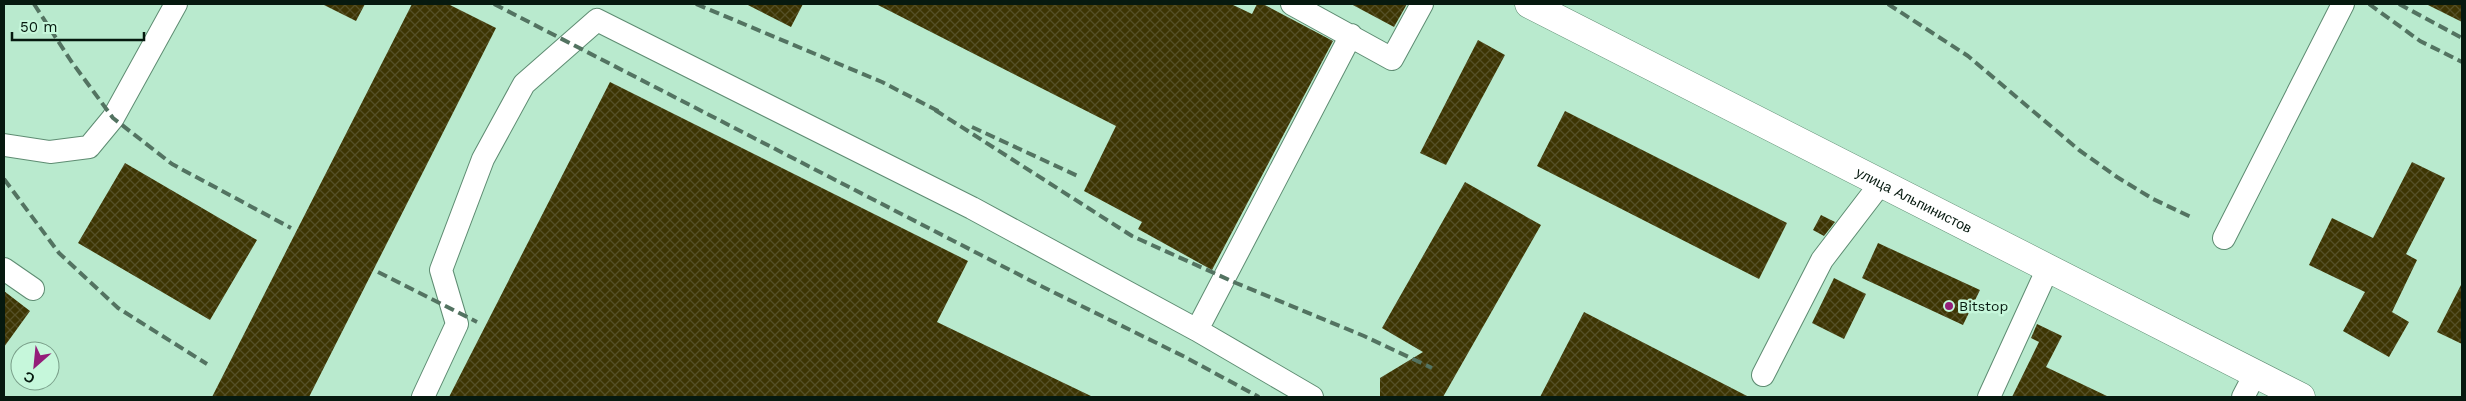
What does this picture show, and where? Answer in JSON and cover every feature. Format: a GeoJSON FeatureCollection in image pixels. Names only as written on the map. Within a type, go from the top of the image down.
{"type":"FeatureCollection","features":[{"type":"Feature","properties":{"kind":"main road","name":"улица Альпинистов"},"geometry":{"type":"LineString","coordinates":[[1529,4],[2048,268],[2249,386],[2301,397]]}},
{"type":"Feature","properties":{"kind":"lane"},"geometry":{"type":"LineString","coordinates":[[4,145],[50,152],[89,147],[113,118],[176,4]]}},
{"type":"Feature","properties":{"kind":"lane"},"geometry":{"type":"LineString","coordinates":[[1292,4],[1392,59],[1422,4]]}},
{"type":"Feature","properties":{"kind":"lane"},"geometry":{"type":"LineString","coordinates":[[2224,238],[2343,4]]}},
{"type":"Feature","properties":{"kind":"lane"},"geometry":{"type":"LineString","coordinates":[[423,397],[457,324],[441,270],[483,159],[524,84],[597,20],[972,208],[1197,330],[1312,397]]}},
{"type":"Feature","properties":{"kind":"lane"},"geometry":{"type":"LineString","coordinates":[[1197,330],[1351,35]]}},
{"type":"Feature","properties":{"kind":"lane"},"geometry":{"type":"LineString","coordinates":[[1763,376],[1822,260],[1881,183]]}},
{"type":"Feature","properties":{"kind":"lane"},"geometry":{"type":"LineString","coordinates":[[1989,397],[2048,268]]}},
{"type":"Feature","properties":{"kind":"lane"},"geometry":{"type":"LineString","coordinates":[[4,269],[33,289]]}},
{"type":"Feature","properties":{"kind":"building"},"geometry":{"type":"Polygon","coordinates":[[[322,4],[365,4],[356,21],[322,4]]]}},
{"type":"Feature","properties":{"kind":"building"},"geometry":{"type":"Polygon","coordinates":[[[412,4],[448,4],[496,28],[309,397],[212,397],[412,4]]]}},
{"type":"Feature","properties":{"kind":"building"},"geometry":{"type":"Polygon","coordinates":[[[746,4],[803,4],[791,27],[746,4]]]}},
{"type":"Feature","properties":{"kind":"building"},"geometry":{"type":"Polygon","coordinates":[[[876,4],[1231,4],[1252,14],[1257,4],[1263,4],[1333,41],[1212,270],[1138,229],[1142,222],[1084,191],[1116,126],[876,4]]]}},
{"type":"Feature","properties":{"kind":"building"},"geometry":{"type":"Polygon","coordinates":[[[1351,4],[1407,4],[1394,27],[1351,4]]]}},
{"type":"Feature","properties":{"kind":"building"},"geometry":{"type":"Polygon","coordinates":[[[2426,4],[2462,4],[2462,22],[2426,4]]]}},
{"type":"Feature","properties":{"kind":"building"},"geometry":{"type":"Polygon","coordinates":[[[1478,40],[1505,55],[1446,165],[1420,153],[1478,40]]]}},
{"type":"Feature","properties":{"kind":"building"},"geometry":{"type":"Polygon","coordinates":[[[610,82],[968,261],[937,322],[1093,397],[449,397],[610,82]]]}},
{"type":"Feature","properties":{"kind":"building"},"geometry":{"type":"Polygon","coordinates":[[[1565,111],[1787,223],[1759,279],[1537,166],[1565,111]]]}},
{"type":"Feature","properties":{"kind":"building"},"geometry":{"type":"Polygon","coordinates":[[[2412,162],[2445,178],[2406,254],[2417,260],[2392,312],[2409,322],[2389,357],[2343,331],[2365,292],[2309,265],[2332,218],[2373,238],[2412,162]]]}},
{"type":"Feature","properties":{"kind":"building"},"geometry":{"type":"Polygon","coordinates":[[[125,163],[257,240],[210,320],[78,243],[125,163]]]}},
{"type":"Feature","properties":{"kind":"building"},"geometry":{"type":"Polygon","coordinates":[[[1465,182],[1541,225],[1443,397],[1380,397],[1380,378],[1423,352],[1382,328],[1465,182]]]}},
{"type":"Feature","properties":{"kind":"building"},"geometry":{"type":"Polygon","coordinates":[[[1821,215],[1835,222],[1824,236],[1813,230],[1821,215]]]}},
{"type":"Feature","properties":{"kind":"building"},"geometry":{"type":"Polygon","coordinates":[[[1878,243],[1980,290],[1963,325],[1862,278],[1878,243]]]}},
{"type":"Feature","properties":{"kind":"building"},"geometry":{"type":"Polygon","coordinates":[[[1834,278],[1866,294],[1844,339],[1812,323],[1834,278]]]}},
{"type":"Feature","properties":{"kind":"building"},"geometry":{"type":"Polygon","coordinates":[[[2462,283],[2462,344],[2437,332],[2462,283]]]}},
{"type":"Feature","properties":{"kind":"building"},"geometry":{"type":"Polygon","coordinates":[[[4,291],[30,311],[4,347],[4,291]]]}},
{"type":"Feature","properties":{"kind":"building"},"geometry":{"type":"Polygon","coordinates":[[[1584,312],[1749,397],[1540,397],[1584,312]]]}},
{"type":"Feature","properties":{"kind":"building"},"geometry":{"type":"Polygon","coordinates":[[[2037,324],[2062,336],[2046,367],[2109,397],[2012,397],[2039,342],[2031,338],[2037,324]]]}},
{"type":"Feature","properties":{"kind":"railway"},"geometry":{"type":"LineString","coordinates":[[34,4],[71,61],[113,118],[172,164],[291,228]]}},
{"type":"Feature","properties":{"kind":"railway"},"geometry":{"type":"LineString","coordinates":[[494,4],[1043,287],[1185,357],[1259,397]]}},
{"type":"Feature","properties":{"kind":"railway"},"geometry":{"type":"LineString","coordinates":[[696,4],[882,82],[940,112]]}},
{"type":"Feature","properties":{"kind":"railway"},"geometry":{"type":"LineString","coordinates":[[1888,4],[1968,56],[2079,150],[2117,177],[2153,199],[2193,218]]}},
{"type":"Feature","properties":{"kind":"railway"},"geometry":{"type":"LineString","coordinates":[[2369,4],[2420,41],[2462,62]]}},
{"type":"Feature","properties":{"kind":"railway"},"geometry":{"type":"LineString","coordinates":[[2399,4],[2462,38]]}},
{"type":"Feature","properties":{"kind":"railway"},"geometry":{"type":"LineString","coordinates":[[935,110],[1132,236],[1236,283],[1364,336],[1432,368]]}},
{"type":"Feature","properties":{"kind":"railway"},"geometry":{"type":"LineString","coordinates":[[972,127],[1080,177]]}},
{"type":"Feature","properties":{"kind":"railway"},"geometry":{"type":"LineString","coordinates":[[4,179],[59,253],[118,308],[207,364]]}},
{"type":"Feature","properties":{"kind":"railway"},"geometry":{"type":"LineString","coordinates":[[378,272],[477,322]]}},
{"type":"Feature","properties":{"kind":"place","name":"Bitstop"},"geometry":{"type":"Point","coordinates":[1949,306]}}]}
